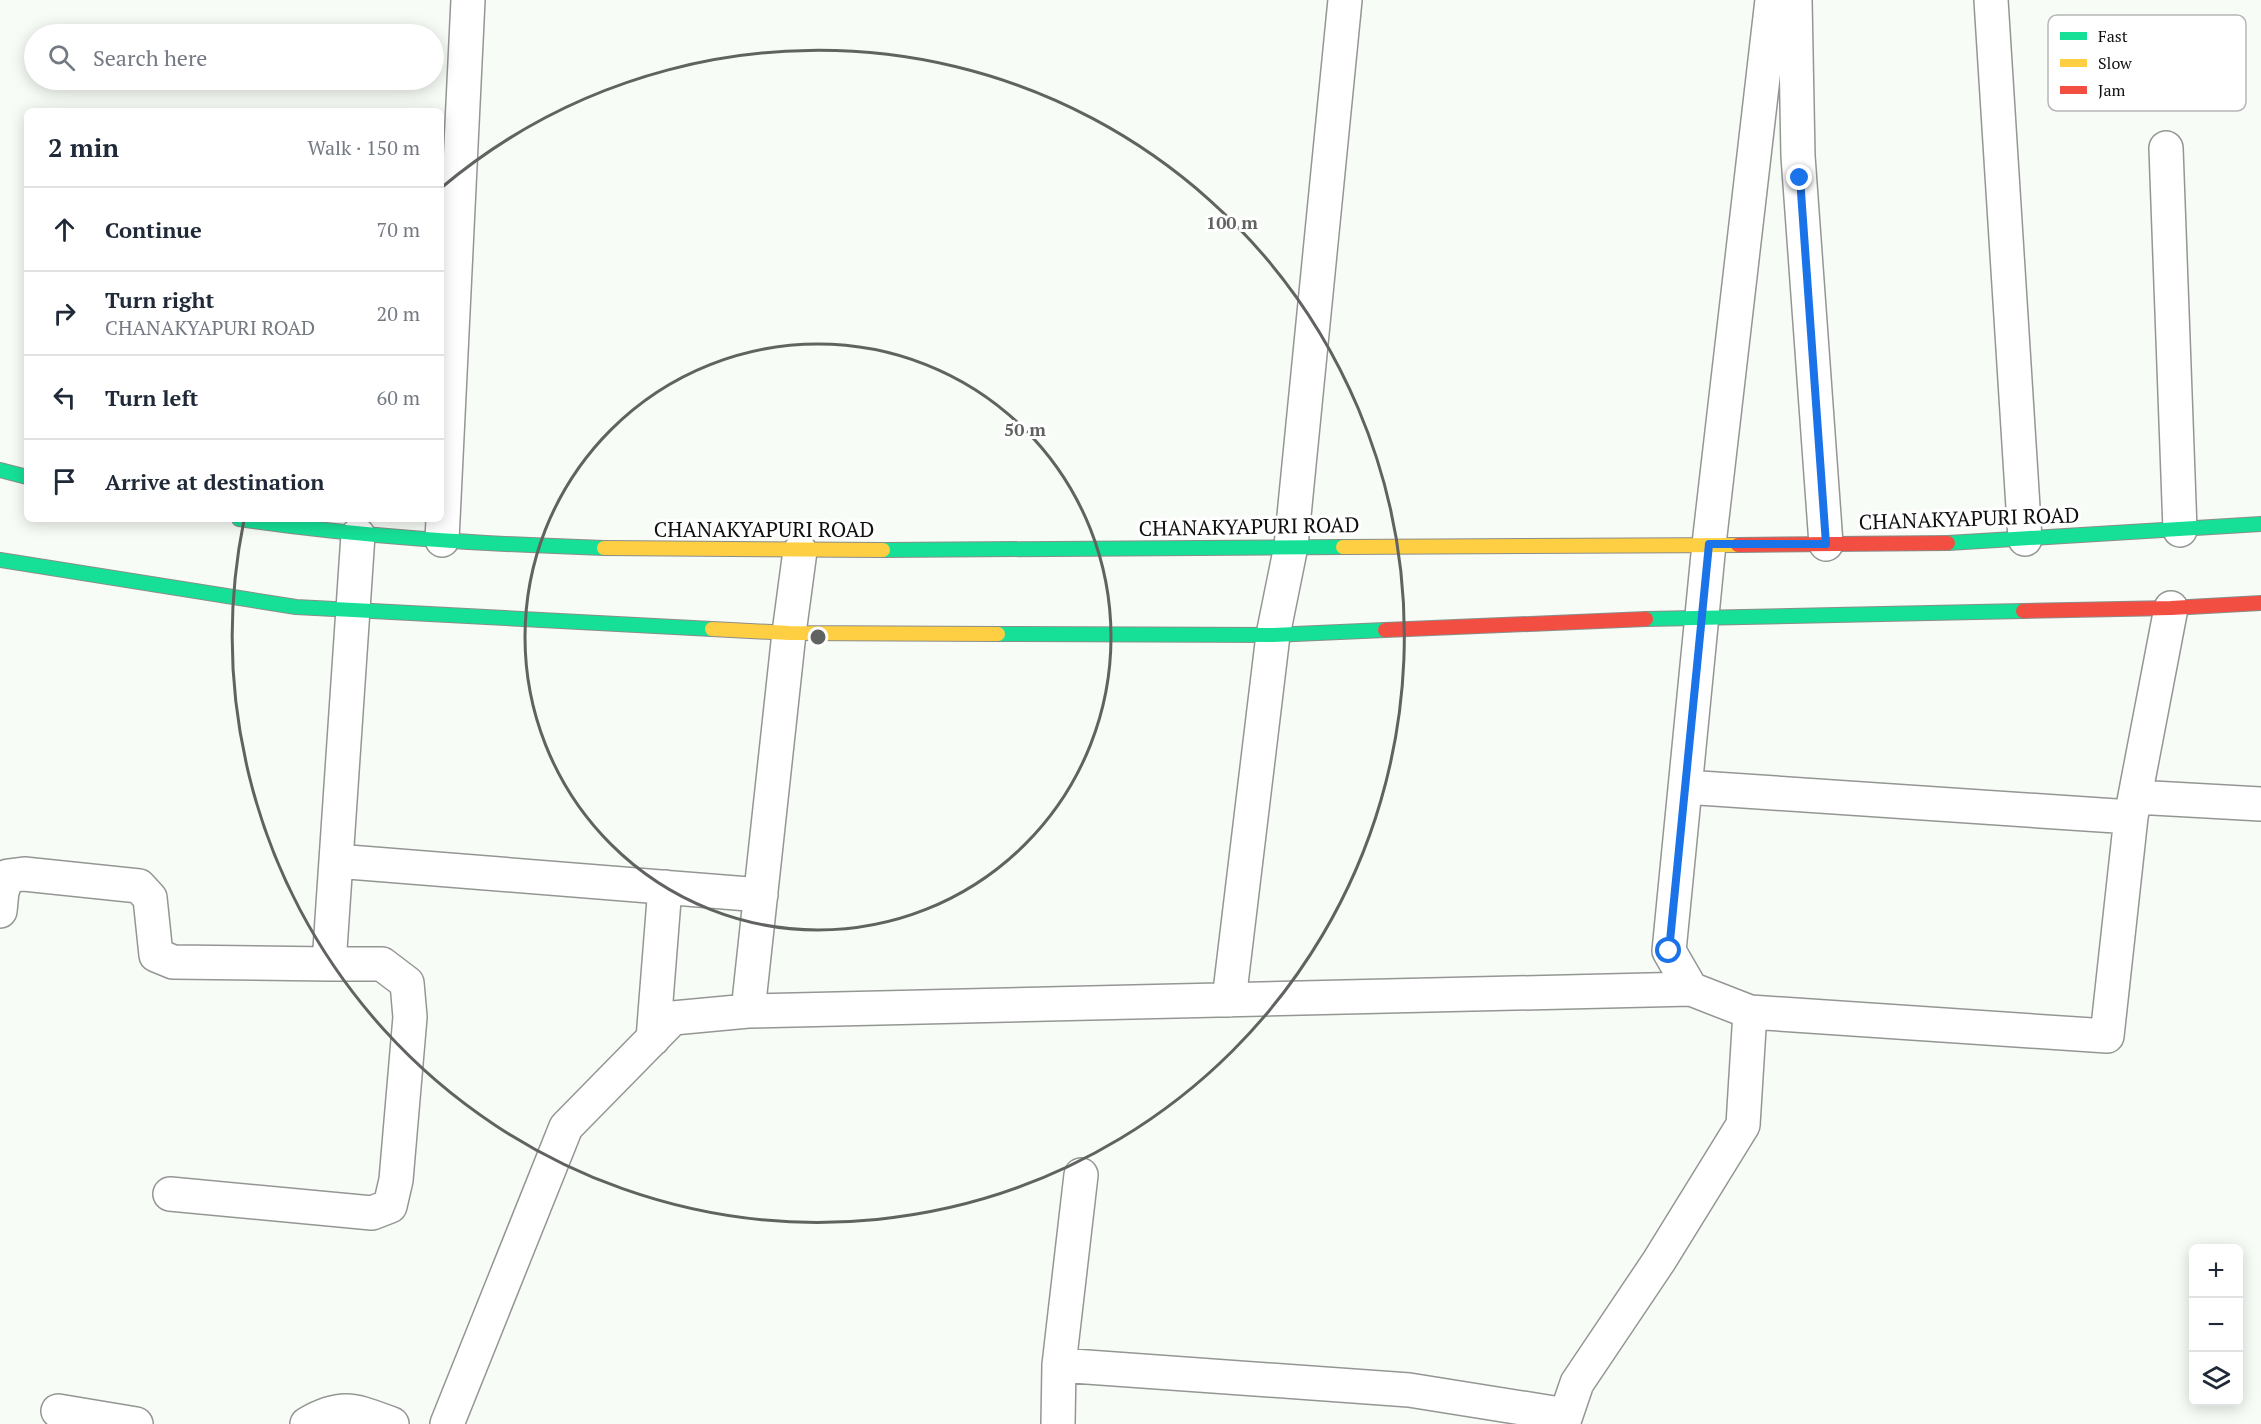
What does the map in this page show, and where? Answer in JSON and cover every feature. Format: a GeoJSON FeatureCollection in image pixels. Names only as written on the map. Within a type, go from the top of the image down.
{"type":"FeatureCollection","features":[{"type":"Feature","properties":{"kind":"street"},"geometry":{"type":"LineString","coordinates":[[444,498],[468,0]]}},
{"type":"Feature","properties":{"kind":"street"},"geometry":{"type":"LineString","coordinates":[[1229,1000],[1273,635],[1291,546],[1345,0]]}},
{"type":"Feature","properties":{"kind":"street"},"geometry":{"type":"LineString","coordinates":[[1691,989],[1669,951],[1709,544],[1772,0]]}},
{"type":"Feature","properties":{"kind":"street"},"geometry":{"type":"LineString","coordinates":[[1795,0],[1798,156],[1826,544]]}},
{"type":"Feature","properties":{"kind":"street"},"geometry":{"type":"LineString","coordinates":[[1991,0],[2025,539]]}},
{"type":"Feature","properties":{"kind":"street"},"geometry":{"type":"LineString","coordinates":[[2166,148],[2180,530]]}},
{"type":"Feature","properties":{"kind":"street"},"geometry":{"type":"LineString","coordinates":[[0,470],[24,476]]}},
{"type":"Feature","properties":{"kind":"street","name":"CHANAKYAPURI ROAD"},"geometry":{"type":"LineString","coordinates":[[261,522],[358,535],[442,540],[679,550],[800,551],[1971,543],[2261,524]]}},
{"type":"Feature","properties":{"kind":"street"},"geometry":{"type":"LineString","coordinates":[[442,540],[443,522]]}},
{"type":"Feature","properties":{"kind":"street"},"geometry":{"type":"LineString","coordinates":[[329,964],[358,535]]}},
{"type":"Feature","properties":{"kind":"street"},"geometry":{"type":"LineString","coordinates":[[748,1011],[800,551]]}},
{"type":"Feature","properties":{"kind":"street"},"geometry":{"type":"LineString","coordinates":[[0,560],[296,607],[789,633],[1273,635],[1702,617],[2171,608],[2261,603]]}},
{"type":"Feature","properties":{"kind":"street"},"geometry":{"type":"LineString","coordinates":[[447,1424],[566,1127],[673,1018],[748,1011],[1691,989],[1750,1012],[2107,1036],[2133,807],[2171,608]]}},
{"type":"Feature","properties":{"kind":"street"},"geometry":{"type":"LineString","coordinates":[[1685,787],[2133,807],[2261,804]]}},
{"type":"Feature","properties":{"kind":"street"},"geometry":{"type":"LineString","coordinates":[[336,861],[761,895]]}},
{"type":"Feature","properties":{"kind":"street"},"geometry":{"type":"LineString","coordinates":[[0,911],[2,891],[8,876],[24,874],[139,886],[150,898],[156,956],[173,962],[382,964],[407,983],[410,1017],[396,1180],[390,1206],[372,1213],[170,1194]]}},
{"type":"Feature","properties":{"kind":"street"},"geometry":{"type":"LineString","coordinates":[[653,1039],[665,887]]}},
{"type":"Feature","properties":{"kind":"street"},"geometry":{"type":"LineString","coordinates":[[1059,1365],[1409,1390],[1564,1420],[1578,1383],[1659,1262],[1743,1125],[1750,1012]]}},
{"type":"Feature","properties":{"kind":"street"},"geometry":{"type":"LineString","coordinates":[[1058,1424],[1059,1365],[1081,1175]]}},
{"type":"Feature","properties":{"kind":"street"},"geometry":{"type":"LineString","coordinates":[[307,1424],[325,1414],[355,1410],[392,1424]]}},
{"type":"Feature","properties":{"kind":"street"},"geometry":{"type":"LineString","coordinates":[[58,1411],[136,1424]]}},
{"type":"Feature","properties":{"kind":"traffic: fast"},"geometry":{"type":"LineString","coordinates":[[0,470],[24,476]]}},
{"type":"Feature","properties":{"kind":"traffic: fast"},"geometry":{"type":"LineString","coordinates":[[262,522],[421,539],[604,548]]}},
{"type":"Feature","properties":{"kind":"traffic: fast"},"geometry":{"type":"LineString","coordinates":[[1948,543],[2261,524]]}},
{"type":"Feature","properties":{"kind":"traffic: fast"},"geometry":{"type":"LineString","coordinates":[[883,550],[1343,547]]}},
{"type":"Feature","properties":{"kind":"traffic: fast"},"geometry":{"type":"LineString","coordinates":[[0,560],[296,607],[712,629]]}},
{"type":"Feature","properties":{"kind":"traffic: fast"},"geometry":{"type":"LineString","coordinates":[[1646,619],[2023,611]]}},
{"type":"Feature","properties":{"kind":"traffic: fast"},"geometry":{"type":"LineString","coordinates":[[998,634],[1273,635],[1385,630]]}},
{"type":"Feature","properties":{"kind":"traffic: slow"},"geometry":{"type":"LineString","coordinates":[[1343,547],[1738,545]]}},
{"type":"Feature","properties":{"kind":"traffic: slow"},"geometry":{"type":"LineString","coordinates":[[604,548],[883,550]]}},
{"type":"Feature","properties":{"kind":"traffic: slow"},"geometry":{"type":"LineString","coordinates":[[712,629],[789,633],[998,634]]}},
{"type":"Feature","properties":{"kind":"traffic: jam"},"geometry":{"type":"LineString","coordinates":[[1738,545],[1948,543]]}},
{"type":"Feature","properties":{"kind":"traffic: jam"},"geometry":{"type":"LineString","coordinates":[[2023,611],[2171,608],[2261,603]]}},
{"type":"Feature","properties":{"kind":"traffic: jam"},"geometry":{"type":"LineString","coordinates":[[1385,630],[1646,619]]}},
{"type":"Feature","properties":{"kind":"route"},"geometry":{"type":"LineString","coordinates":[[1669,951],[1709,544],[1826,544],[1800,178]]}}]}
